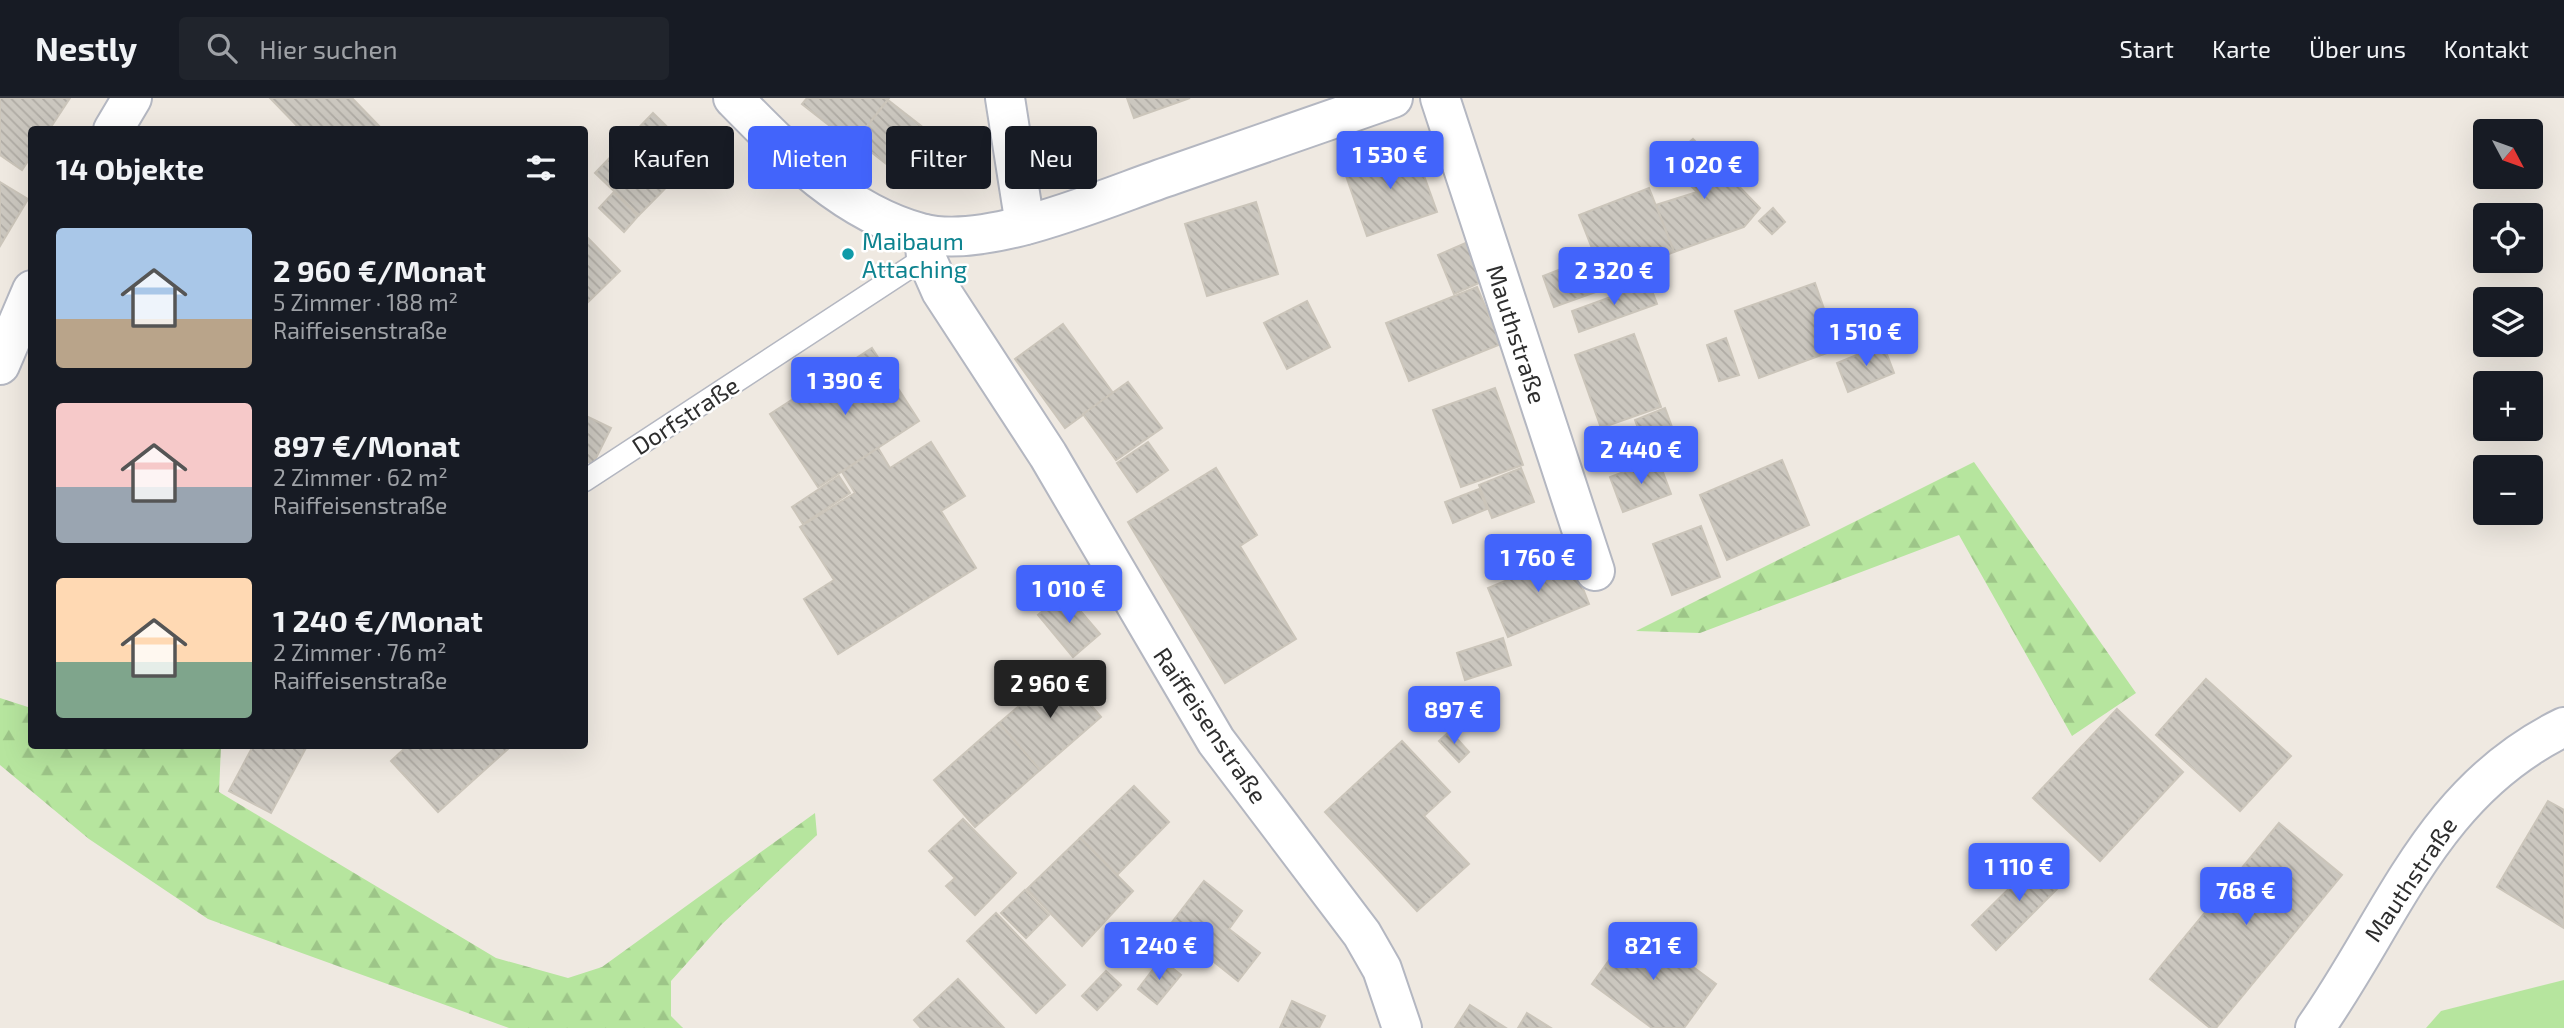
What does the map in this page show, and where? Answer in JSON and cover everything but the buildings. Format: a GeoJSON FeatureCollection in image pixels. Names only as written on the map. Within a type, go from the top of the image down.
{"type":"FeatureCollection","features":[{"type":"Feature","properties":{"kind":"street"},"geometry":{"type":"LineString","coordinates":[[115,126],[132,98]]}},
{"type":"Feature","properties":{"kind":"street"},"geometry":{"type":"LineString","coordinates":[[733,98],[835,192],[925,246],[967,235],[1026,225],[1393,98]]}},
{"type":"Feature","properties":{"kind":"street"},"geometry":{"type":"LineString","coordinates":[[1005,98],[1026,225]]}},
{"type":"Feature","properties":{"kind":"street","name":"Mauthstraße"},"geometry":{"type":"LineString","coordinates":[[1440,98],[1595,571]]}},
{"type":"Feature","properties":{"kind":"street","name":"Raiffeisenstraße"},"geometry":{"type":"LineString","coordinates":[[925,246],[941,291],[1048,455],[1216,741],[1373,951],[1402,1028]]}},
{"type":"Feature","properties":{"kind":"street"},"geometry":{"type":"LineString","coordinates":[[0,365],[28,299]]}},
{"type":"Feature","properties":{"kind":"street","name":"Mauthstraße"},"geometry":{"type":"LineString","coordinates":[[2315,1028],[2391,900],[2437,832],[2492,775],[2547,735],[2564,727]]}},
{"type":"Feature","properties":{"kind":"lane","name":"Dorfstraße"},"geometry":{"type":"LineString","coordinates":[[588,478],[925,246]]}},
{"type":"Feature","properties":{"kind":"green space"},"geometry":{"type":"Polygon","coordinates":[[[1974,462],[2136,693],[2072,736],[1959,535],[1700,633],[1636,631],[1974,462]]]}},
{"type":"Feature","properties":{"kind":"green space"},"geometry":{"type":"Polygon","coordinates":[[[0,698],[28,707],[28,749],[221,749],[219,792],[496,958],[568,978],[602,967],[815,813],[817,835],[721,925],[671,981],[671,1016],[683,1028],[509,1028],[208,919],[89,839],[0,765],[0,698]]]}},
{"type":"Feature","properties":{"kind":"green space"},"geometry":{"type":"Polygon","coordinates":[[[2564,980],[2564,1028],[2426,1028],[2441,1011],[2564,980]]]}},
{"type":"Feature","properties":{"kind":"place","name":"Maibaum Attaching"},"geometry":{"type":"Point","coordinates":[848,254]}}]}
